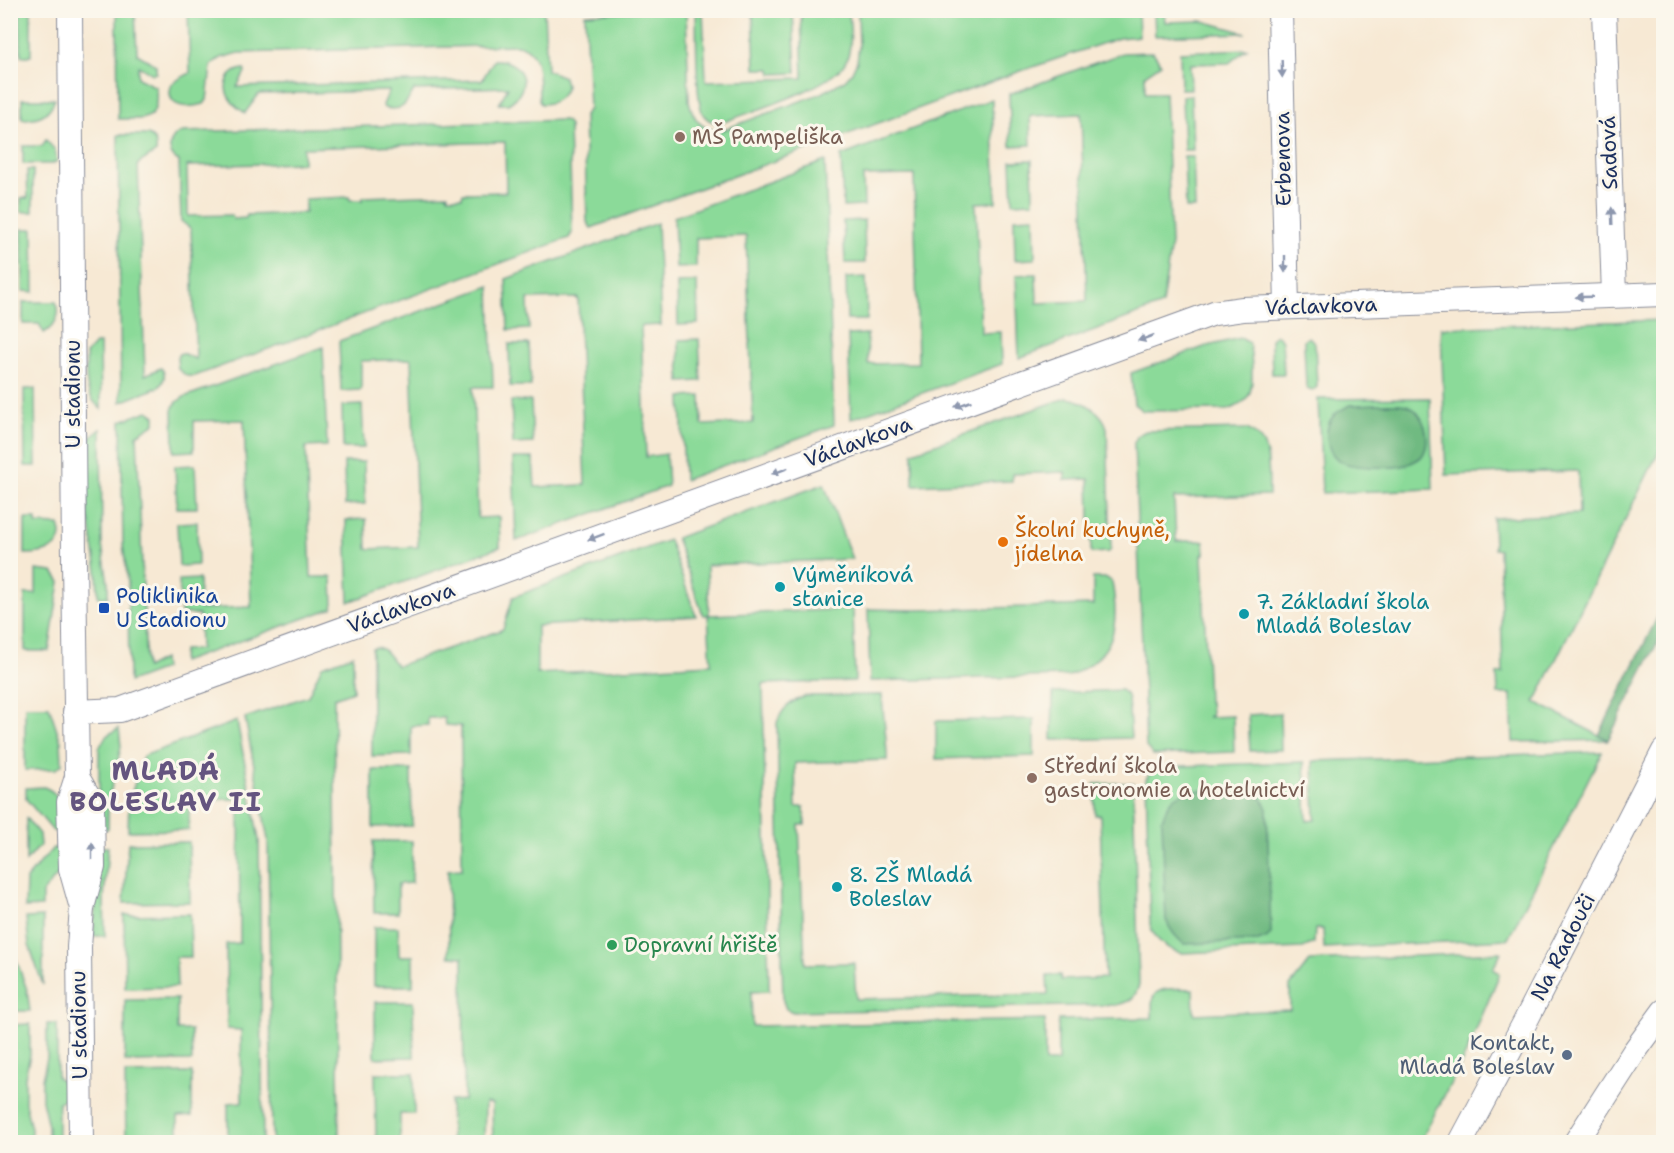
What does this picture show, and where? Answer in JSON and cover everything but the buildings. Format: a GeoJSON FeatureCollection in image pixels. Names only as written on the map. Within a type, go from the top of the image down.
{"type":"FeatureCollection","features":[{"type":"Feature","properties":{"kind":"street","name":"U stadionu"},"geometry":{"type":"LineString","coordinates":[[70,10],[77,777],[69,802],[71,869],[82,908],[79,947],[81,1143]]}},
{"type":"Feature","properties":{"kind":"street","name":"Erbenova"},"geometry":{"type":"LineString","coordinates":[[1280,10],[1287,307]]}},
{"type":"Feature","properties":{"kind":"street","name":"Sadová"},"geometry":{"type":"LineString","coordinates":[[1604,10],[1614,295]]}},
{"type":"Feature","properties":{"kind":"street","name":"Václavkova"},"geometry":{"type":"LineString","coordinates":[[75,712],[106,712],[130,706],[1215,313],[1287,307],[1664,294]]}},
{"type":"Feature","properties":{"kind":"street","name":"Na Radouči"},"geometry":{"type":"LineString","coordinates":[[1461,1143],[1664,751]]}},
{"type":"Feature","properties":{"kind":"street"},"geometry":{"type":"LineString","coordinates":[[1576,1143],[1634,1052],[1664,1011]]}},
{"type":"Feature","properties":{"kind":"green space"},"geometry":{"type":"Polygon","coordinates":[[[656,10],[686,11],[689,101],[696,118],[703,126],[720,131],[822,93],[845,80],[857,61],[858,11],[1138,11],[1139,36],[1119,38],[1021,71],[591,228],[587,222],[584,115],[589,109],[585,14],[656,10]]]}},
{"type":"Feature","properties":{"kind":"green space"},"geometry":{"type":"Polygon","coordinates":[[[20,11],[31,11],[31,56],[21,56],[20,11]]]}},
{"type":"Feature","properties":{"kind":"green space"},"geometry":{"type":"Polygon","coordinates":[[[117,11],[135,11],[137,54],[156,65],[156,73],[153,74],[138,66],[138,78],[156,87],[156,107],[153,113],[144,118],[118,119],[117,11]]]}},
{"type":"Feature","properties":{"kind":"green space"},"geometry":{"type":"Polygon","coordinates":[[[188,11],[544,11],[547,70],[564,77],[566,86],[557,100],[541,104],[535,60],[525,48],[517,45],[239,53],[221,58],[211,66],[207,100],[204,104],[183,106],[174,103],[170,87],[190,73],[188,11]]]}},
{"type":"Feature","properties":{"kind":"green space"},"geometry":{"type":"Polygon","coordinates":[[[696,11],[703,11],[706,81],[803,78],[801,12],[849,11],[850,49],[846,61],[838,71],[810,89],[724,122],[712,121],[707,119],[700,107],[696,11]]]}},
{"type":"Feature","properties":{"kind":"green space"},"geometry":{"type":"Polygon","coordinates":[[[1154,11],[1164,11],[1165,22],[1203,21],[1246,33],[1155,36],[1154,11]]]}},
{"type":"Feature","properties":{"kind":"green space"},"geometry":{"type":"Polygon","coordinates":[[[793,12],[796,73],[772,74],[771,69],[755,69],[753,13],[793,12]]]}},
{"type":"Feature","properties":{"kind":"green space"},"geometry":{"type":"Polygon","coordinates":[[[1247,49],[1229,63],[1190,64],[1191,89],[1181,89],[1180,52],[1247,49]]]}},
{"type":"Feature","properties":{"kind":"green space"},"geometry":{"type":"Polygon","coordinates":[[[1153,52],[1161,64],[1145,75],[1145,93],[1165,93],[1171,243],[1162,305],[1019,358],[1016,275],[1036,274],[1037,303],[1087,301],[1081,114],[1030,116],[1031,145],[1011,146],[1009,94],[1123,53],[1153,52]]]}},
{"type":"Feature","properties":{"kind":"green space"},"geometry":{"type":"Polygon","coordinates":[[[494,60],[512,64],[522,76],[521,91],[508,104],[499,104],[508,87],[414,90],[404,106],[396,109],[384,108],[383,105],[389,91],[259,94],[245,113],[233,103],[226,89],[228,80],[234,72],[244,69],[245,72],[237,87],[482,80],[494,60]]]}},
{"type":"Feature","properties":{"kind":"green space"},"geometry":{"type":"Polygon","coordinates":[[[1191,95],[1193,150],[1184,150],[1182,96],[1191,95]]]}},
{"type":"Feature","properties":{"kind":"green space"},"geometry":{"type":"Polygon","coordinates":[[[22,99],[55,99],[50,109],[43,115],[22,119],[22,99]]]}},
{"type":"Feature","properties":{"kind":"green space"},"geometry":{"type":"Polygon","coordinates":[[[992,99],[996,202],[976,203],[981,333],[1001,332],[1002,364],[851,419],[848,335],[867,334],[868,364],[918,363],[914,175],[863,176],[864,206],[843,207],[841,156],[992,99]]]}},
{"type":"Feature","properties":{"kind":"green space"},"geometry":{"type":"Polygon","coordinates":[[[563,120],[569,126],[572,233],[569,238],[195,376],[187,376],[178,369],[177,357],[182,353],[196,359],[191,229],[181,221],[179,161],[170,150],[171,141],[183,132],[563,120]],[[505,142],[303,148],[303,163],[187,166],[188,216],[232,215],[233,219],[246,218],[247,215],[305,213],[305,199],[349,197],[350,200],[363,200],[363,197],[448,194],[448,197],[462,197],[463,193],[506,192],[505,142]]]}},
{"type":"Feature","properties":{"kind":"green space"},"geometry":{"type":"Polygon","coordinates":[[[118,135],[148,135],[156,144],[156,152],[138,164],[145,375],[161,368],[164,375],[159,387],[121,402],[118,135]]]}},
{"type":"Feature","properties":{"kind":"green space"},"geometry":{"type":"Polygon","coordinates":[[[46,140],[55,150],[57,161],[52,164],[23,164],[23,146],[42,146],[46,140]]]}},
{"type":"Feature","properties":{"kind":"green space"},"geometry":{"type":"Polygon","coordinates":[[[1184,157],[1193,157],[1195,208],[1186,208],[1184,157]]]}},
{"type":"Feature","properties":{"kind":"green space"},"geometry":{"type":"Polygon","coordinates":[[[1032,160],[1033,202],[1013,203],[1011,161],[1032,160]]]}},
{"type":"Feature","properties":{"kind":"green space"},"geometry":{"type":"Polygon","coordinates":[[[825,161],[834,425],[684,480],[681,397],[701,396],[702,425],[753,423],[746,236],[696,238],[696,267],[676,268],[674,217],[825,161]]]}},
{"type":"Feature","properties":{"kind":"green space"},"geometry":{"type":"Polygon","coordinates":[[[27,170],[33,170],[33,212],[21,212],[21,198],[28,198],[27,170]]]}},
{"type":"Feature","properties":{"kind":"green space"},"geometry":{"type":"Polygon","coordinates":[[[1034,217],[1035,259],[1015,260],[1014,218],[1034,217]]]}},
{"type":"Feature","properties":{"kind":"green space"},"geometry":{"type":"Polygon","coordinates":[[[864,220],[865,263],[845,263],[843,221],[864,220]]]}},
{"type":"Feature","properties":{"kind":"green space"},"geometry":{"type":"Polygon","coordinates":[[[657,223],[661,325],[641,326],[646,457],[666,454],[668,486],[516,541],[513,458],[533,458],[535,487],[585,485],[578,298],[528,299],[529,329],[508,330],[506,279],[657,223]]]}},
{"type":"Feature","properties":{"kind":"green space"},"geometry":{"type":"Polygon","coordinates":[[[22,229],[33,229],[34,292],[23,291],[22,229]]]}},
{"type":"Feature","properties":{"kind":"green space"},"geometry":{"type":"Polygon","coordinates":[[[866,277],[867,320],[847,320],[846,278],[866,277]]]}},
{"type":"Feature","properties":{"kind":"green space"},"geometry":{"type":"Polygon","coordinates":[[[697,282],[698,324],[678,325],[677,283],[697,282]]]}},
{"type":"Feature","properties":{"kind":"green space"},"geometry":{"type":"Polygon","coordinates":[[[490,286],[493,387],[473,387],[478,518],[499,517],[500,547],[349,602],[346,520],[366,519],[367,549],[418,547],[411,359],[361,361],[361,390],[341,391],[339,341],[490,286]]]}},
{"type":"Feature","properties":{"kind":"green space"},"geometry":{"type":"Polygon","coordinates":[[[23,302],[56,302],[58,315],[51,327],[44,333],[39,324],[23,324],[23,302]]]}},
{"type":"Feature","properties":{"kind":"green space"},"geometry":{"type":"Polygon","coordinates":[[[1663,320],[1663,443],[1535,702],[1608,740],[1513,742],[1511,694],[1498,694],[1497,674],[1503,673],[1499,550],[1494,549],[1493,518],[1579,514],[1578,471],[1446,475],[1441,328],[1663,320]]]}},
{"type":"Feature","properties":{"kind":"green space"},"geometry":{"type":"Polygon","coordinates":[[[1276,335],[1282,341],[1284,374],[1272,374],[1271,339],[1276,335]]]}},
{"type":"Feature","properties":{"kind":"green space"},"geometry":{"type":"Polygon","coordinates":[[[1309,337],[1315,343],[1317,387],[1312,391],[1306,386],[1304,340],[1309,337]]]}},
{"type":"Feature","properties":{"kind":"green space"},"geometry":{"type":"Polygon","coordinates":[[[1240,338],[1248,342],[1251,351],[1252,383],[1247,399],[1236,407],[1228,410],[1143,411],[1134,404],[1131,373],[1204,347],[1240,338]]]}},
{"type":"Feature","properties":{"kind":"green space"},"geometry":{"type":"Polygon","coordinates":[[[699,339],[701,381],[680,382],[679,340],[699,339]]]}},
{"type":"Feature","properties":{"kind":"green space"},"geometry":{"type":"Polygon","coordinates":[[[95,344],[100,344],[101,409],[91,397],[87,384],[86,354],[95,344]]]}},
{"type":"Feature","properties":{"kind":"green space"},"geometry":{"type":"Polygon","coordinates":[[[509,344],[529,344],[531,386],[510,386],[509,344]]]}},
{"type":"Feature","properties":{"kind":"green space"},"geometry":{"type":"Polygon","coordinates":[[[323,347],[327,446],[306,447],[311,577],[332,577],[333,608],[182,662],[183,650],[200,649],[199,615],[181,613],[179,580],[199,579],[200,609],[251,607],[244,420],[194,421],[194,451],[174,452],[173,407],[184,397],[323,347]]]}},
{"type":"Feature","properties":{"kind":"green space"},"geometry":{"type":"Polygon","coordinates":[[[24,389],[35,389],[36,466],[25,466],[24,389]]]}},
{"type":"Feature","properties":{"kind":"green space"},"geometry":{"type":"Polygon","coordinates":[[[1066,398],[1091,407],[1105,422],[1107,428],[1111,548],[1109,552],[1091,553],[1089,479],[1065,480],[1065,472],[1012,474],[1012,481],[913,485],[913,452],[1066,398]]]}},
{"type":"Feature","properties":{"kind":"green space"},"geometry":{"type":"Polygon","coordinates":[[[1430,398],[1433,489],[1322,493],[1318,399],[1430,398]]]}},
{"type":"Feature","properties":{"kind":"green space"},"geometry":{"type":"Polygon","coordinates":[[[511,401],[531,401],[533,443],[513,444],[511,401]]]}},
{"type":"Feature","properties":{"kind":"green space"},"geometry":{"type":"Polygon","coordinates":[[[1395,404],[1412,408],[1422,419],[1427,435],[1422,456],[1406,465],[1392,467],[1351,465],[1338,460],[1328,444],[1328,426],[1334,415],[1350,405],[1395,404]]]}},
{"type":"Feature","properties":{"kind":"green space"},"geometry":{"type":"Polygon","coordinates":[[[362,405],[364,448],[343,448],[342,406],[362,405]]]}},
{"type":"Feature","properties":{"kind":"green space"},"geometry":{"type":"Polygon","coordinates":[[[148,411],[155,416],[155,423],[137,435],[146,668],[163,659],[164,669],[129,682],[128,582],[123,545],[121,421],[148,411]]]}},
{"type":"Feature","properties":{"kind":"green space"},"geometry":{"type":"Polygon","coordinates":[[[101,429],[102,545],[108,597],[98,597],[97,571],[88,511],[87,449],[91,437],[101,429]]]}},
{"type":"Feature","properties":{"kind":"green space"},"geometry":{"type":"Polygon","coordinates":[[[1247,429],[1255,434],[1265,449],[1269,495],[1174,498],[1176,541],[1204,541],[1204,554],[1202,555],[1208,702],[1210,702],[1211,715],[1207,717],[1233,716],[1234,752],[1153,755],[1146,747],[1134,443],[1138,435],[1146,431],[1247,429]]]}},
{"type":"Feature","properties":{"kind":"green space"},"geometry":{"type":"Polygon","coordinates":[[[344,462],[364,462],[365,504],[345,505],[344,462]]]}},
{"type":"Feature","properties":{"kind":"green space"},"geometry":{"type":"Polygon","coordinates":[[[195,465],[197,508],[177,508],[175,466],[195,465]]]}},
{"type":"Feature","properties":{"kind":"green space"},"geometry":{"type":"Polygon","coordinates":[[[824,484],[852,559],[707,565],[709,615],[853,609],[855,681],[763,684],[769,991],[751,992],[752,1026],[1045,1020],[1045,1062],[1058,1062],[1058,1020],[1152,1018],[1153,998],[1155,994],[1165,989],[1193,989],[1194,1014],[1290,1010],[1290,986],[1310,961],[1501,952],[1493,969],[1500,973],[1465,1056],[1420,1142],[493,1142],[492,1104],[485,1103],[484,1142],[451,1142],[450,1101],[464,1100],[463,957],[449,956],[448,870],[462,869],[461,726],[445,725],[444,718],[428,718],[428,725],[411,726],[411,755],[372,756],[372,648],[383,650],[397,666],[499,631],[503,629],[513,597],[669,540],[696,616],[537,626],[537,674],[711,664],[708,615],[703,615],[676,538],[824,484]]]}},
{"type":"Feature","properties":{"kind":"green space"},"geometry":{"type":"Polygon","coordinates":[[[25,519],[36,519],[36,524],[59,525],[61,533],[57,545],[39,553],[25,554],[25,519]]]}},
{"type":"Feature","properties":{"kind":"green space"},"geometry":{"type":"Polygon","coordinates":[[[197,522],[198,565],[179,566],[177,523],[197,522]]]}},
{"type":"Feature","properties":{"kind":"green space"},"geometry":{"type":"Polygon","coordinates":[[[36,570],[53,572],[60,582],[49,651],[25,651],[25,594],[36,594],[36,570]]]}},
{"type":"Feature","properties":{"kind":"green space"},"geometry":{"type":"Polygon","coordinates":[[[1093,578],[1107,578],[1112,582],[1114,627],[1105,650],[1084,668],[1069,676],[870,681],[868,609],[916,610],[1093,605],[1093,578]]]}},
{"type":"Feature","properties":{"kind":"green space"},"geometry":{"type":"Polygon","coordinates":[[[1663,606],[1663,632],[1608,740],[1599,735],[1663,606]]]}},
{"type":"Feature","properties":{"kind":"green space"},"geometry":{"type":"Polygon","coordinates":[[[353,655],[353,691],[334,698],[339,1142],[272,1142],[268,840],[245,718],[308,696],[322,666],[353,655]]]}},
{"type":"Feature","properties":{"kind":"green space"},"geometry":{"type":"Polygon","coordinates":[[[1121,690],[1128,699],[1131,738],[1052,740],[1053,693],[1121,690]]]}},
{"type":"Feature","properties":{"kind":"green space"},"geometry":{"type":"Polygon","coordinates":[[[882,695],[887,760],[795,763],[796,807],[804,807],[805,825],[799,825],[805,964],[854,963],[856,999],[1048,994],[1047,976],[1060,975],[1061,980],[1105,978],[1100,815],[1095,815],[1094,784],[1133,783],[1139,984],[1132,999],[1116,1005],[793,1012],[786,1009],[783,1001],[777,723],[788,706],[806,696],[882,695]]]}},
{"type":"Feature","properties":{"kind":"green space"},"geometry":{"type":"Polygon","coordinates":[[[25,706],[49,706],[61,742],[62,764],[56,769],[25,770],[25,706]]]}},
{"type":"Feature","properties":{"kind":"green space"},"geometry":{"type":"Polygon","coordinates":[[[1280,713],[1281,750],[1250,751],[1248,715],[1280,713]]]}},
{"type":"Feature","properties":{"kind":"green space"},"geometry":{"type":"Polygon","coordinates":[[[1034,719],[1034,756],[936,759],[936,721],[1034,719]]]}},
{"type":"Feature","properties":{"kind":"green space"},"geometry":{"type":"Polygon","coordinates":[[[237,721],[259,840],[263,1142],[228,1142],[228,1103],[242,1102],[241,1030],[227,1029],[226,944],[240,943],[239,799],[189,800],[189,830],[128,831],[129,802],[143,756],[237,721]]]}},
{"type":"Feature","properties":{"kind":"green space"},"geometry":{"type":"Polygon","coordinates":[[[119,728],[121,747],[108,802],[108,829],[99,829],[99,748],[106,736],[119,728]]]}},
{"type":"Feature","properties":{"kind":"green space"},"geometry":{"type":"Polygon","coordinates":[[[1602,752],[1508,939],[1324,948],[1323,929],[1315,929],[1314,943],[1303,948],[1181,953],[1162,943],[1150,925],[1146,779],[1153,767],[1304,762],[1307,821],[1315,820],[1313,761],[1602,752]]]}},
{"type":"Feature","properties":{"kind":"green space"},"geometry":{"type":"Polygon","coordinates":[[[373,770],[411,770],[412,826],[373,827],[373,770]]]}},
{"type":"Feature","properties":{"kind":"green space"},"geometry":{"type":"Polygon","coordinates":[[[44,787],[51,790],[59,799],[63,831],[53,831],[26,799],[26,788],[44,787]]]}},
{"type":"Feature","properties":{"kind":"green space"},"geometry":{"type":"Polygon","coordinates":[[[1248,790],[1262,798],[1267,809],[1271,934],[1258,941],[1184,944],[1173,933],[1166,920],[1162,820],[1166,810],[1174,798],[1191,791],[1248,790]]]}},
{"type":"Feature","properties":{"kind":"green space"},"geometry":{"type":"Polygon","coordinates":[[[26,818],[39,834],[40,846],[26,861],[26,818]]]}},
{"type":"Feature","properties":{"kind":"green space"},"geometry":{"type":"Polygon","coordinates":[[[373,841],[412,841],[412,883],[398,884],[398,913],[374,913],[373,841]]]}},
{"type":"Feature","properties":{"kind":"green space"},"geometry":{"type":"Polygon","coordinates":[[[189,842],[190,902],[124,903],[128,843],[189,842]]]}},
{"type":"Feature","properties":{"kind":"green space"},"geometry":{"type":"Polygon","coordinates":[[[100,847],[108,847],[104,898],[105,936],[93,936],[100,847]]]}},
{"type":"Feature","properties":{"kind":"green space"},"geometry":{"type":"Polygon","coordinates":[[[53,848],[64,848],[63,869],[42,893],[42,907],[25,908],[26,879],[53,848]]]}},
{"type":"Feature","properties":{"kind":"green space"},"geometry":{"type":"Polygon","coordinates":[[[190,914],[191,957],[176,957],[177,987],[125,988],[124,915],[190,914]]]}},
{"type":"Feature","properties":{"kind":"green space"},"geometry":{"type":"Polygon","coordinates":[[[43,917],[43,985],[29,945],[26,918],[43,917]]]}},
{"type":"Feature","properties":{"kind":"green space"},"geometry":{"type":"Polygon","coordinates":[[[374,927],[398,927],[399,956],[413,956],[413,986],[374,986],[374,927]]]}},
{"type":"Feature","properties":{"kind":"green space"},"geometry":{"type":"Polygon","coordinates":[[[11,945],[27,990],[30,1011],[11,1011],[11,945]]]}},
{"type":"Feature","properties":{"kind":"green space"},"geometry":{"type":"Polygon","coordinates":[[[177,999],[177,1030],[191,1030],[192,1061],[125,1062],[125,1000],[177,999]]]}},
{"type":"Feature","properties":{"kind":"green space"},"geometry":{"type":"Polygon","coordinates":[[[375,1002],[413,1002],[414,1057],[375,1058],[375,1002]]]}},
{"type":"Feature","properties":{"kind":"green space"},"geometry":{"type":"Polygon","coordinates":[[[30,1024],[30,1055],[25,1077],[25,1103],[31,1129],[31,1142],[11,1142],[11,1025],[30,1024]]]}},
{"type":"Feature","properties":{"kind":"green space"},"geometry":{"type":"Polygon","coordinates":[[[47,1024],[57,1024],[57,1077],[66,1084],[66,1098],[58,1103],[58,1138],[48,1138],[48,1126],[42,1100],[42,1079],[47,1058],[47,1024]]]}},
{"type":"Feature","properties":{"kind":"green space"},"geometry":{"type":"Polygon","coordinates":[[[192,1073],[192,1116],[178,1117],[178,1142],[126,1142],[125,1074],[192,1073]]]}},
{"type":"Feature","properties":{"kind":"green space"},"geometry":{"type":"Polygon","coordinates":[[[375,1073],[414,1073],[414,1114],[400,1114],[400,1142],[376,1142],[375,1073]]]}},
{"type":"Feature","properties":{"kind":"place","name":"MŠ Pampeliška"},"geometry":{"type":"Point","coordinates":[680,137]}},
{"type":"Feature","properties":{"kind":"place","name":"Školní kuchyně, jídelna"},"geometry":{"type":"Point","coordinates":[1003,542]}},
{"type":"Feature","properties":{"kind":"place","name":"Výměníková stanice"},"geometry":{"type":"Point","coordinates":[780,587]}},
{"type":"Feature","properties":{"kind":"place","name":"Poliklinika U Stadionu"},"geometry":{"type":"Point","coordinates":[104,608]}},
{"type":"Feature","properties":{"kind":"place","name":"7. Základní škola Mladá Boleslav"},"geometry":{"type":"Point","coordinates":[1244,614]}},
{"type":"Feature","properties":{"kind":"place","name":"Střední škola gastronomie a hotelnictví"},"geometry":{"type":"Point","coordinates":[1032,778]}},
{"type":"Feature","properties":{"kind":"place","name":"8. ZŠ Mladá Boleslav"},"geometry":{"type":"Point","coordinates":[837,887]}},
{"type":"Feature","properties":{"kind":"place","name":"Dopravní hřiště"},"geometry":{"type":"Point","coordinates":[612,945]}},
{"type":"Feature","properties":{"kind":"place","name":"Kontakt, Mladá Boleslav"},"geometry":{"type":"Point","coordinates":[1567,1055]}},
{"type":"Feature","properties":{"kind":"district","name":"MLADÁ BOLESLAV II"},"geometry":{"type":"Point","coordinates":[166,786]}}]}
